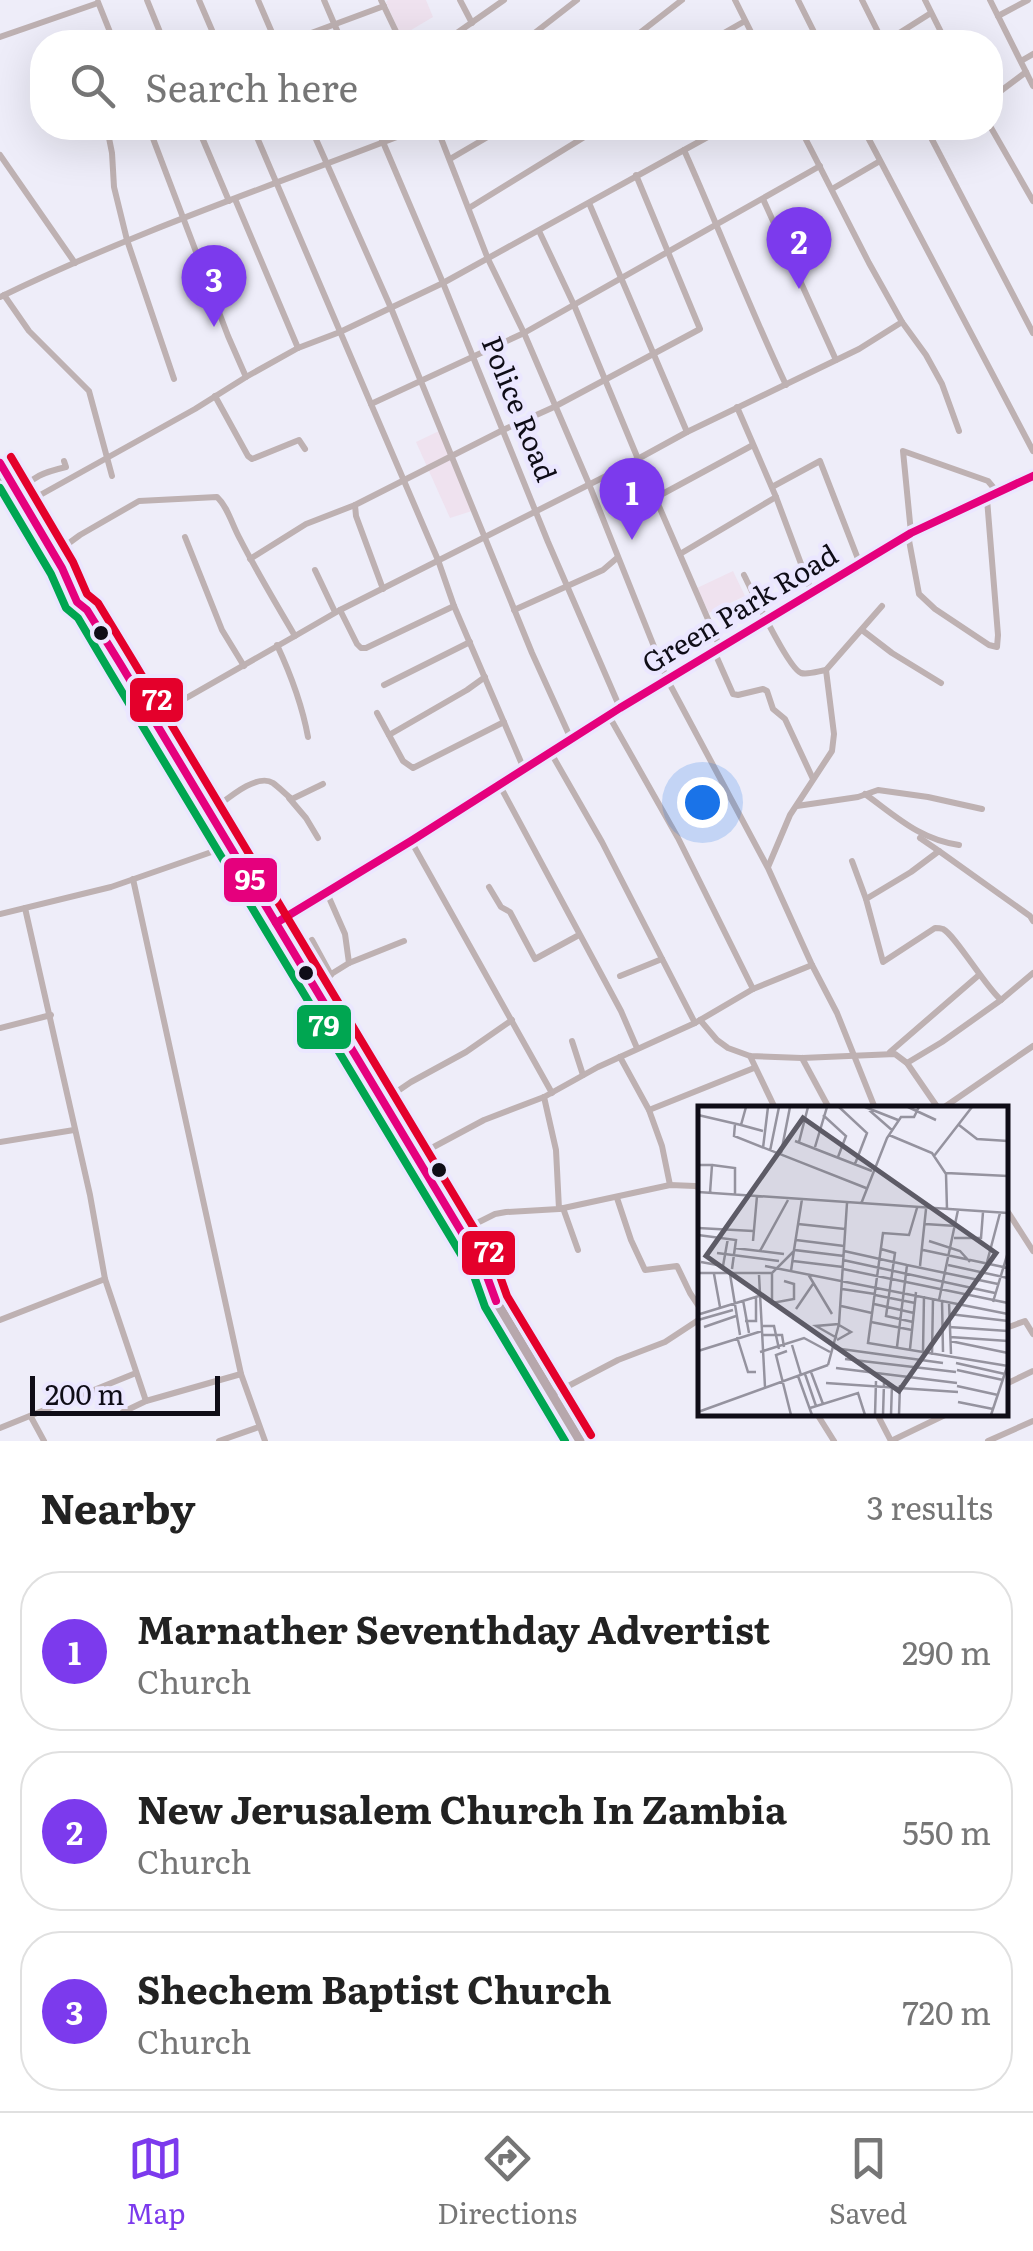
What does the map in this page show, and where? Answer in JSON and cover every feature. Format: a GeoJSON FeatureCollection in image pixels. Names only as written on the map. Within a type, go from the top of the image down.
{"type":"FeatureCollection","features":[{"type":"Feature","properties":{"kind":"main road"},"geometry":{"type":"LineString","coordinates":[[0,463],[54,554],[76,602],[87,610],[188,786],[209,813],[225,847],[276,924],[412,1159],[488,1277],[496,1301]]}},
{"type":"Feature","properties":{"kind":"main road"},"geometry":{"type":"LineString","coordinates":[[0,476],[580,1441]]}},
{"type":"Feature","properties":{"kind":"street"},"geometry":{"type":"LineString","coordinates":[[147,0],[159,30]]}},
{"type":"Feature","properties":{"kind":"street"},"geometry":{"type":"LineString","coordinates":[[199,0],[212,30]]}},
{"type":"Feature","properties":{"kind":"street"},"geometry":{"type":"LineString","coordinates":[[258,0],[271,30]]}},
{"type":"Feature","properties":{"kind":"street"},"geometry":{"type":"LineString","coordinates":[[324,0],[337,30]]}},
{"type":"Feature","properties":{"kind":"street"},"geometry":{"type":"LineString","coordinates":[[460,0],[472,23]]}},
{"type":"Feature","properties":{"kind":"street"},"geometry":{"type":"LineString","coordinates":[[462,30],[504,0]]}},
{"type":"Feature","properties":{"kind":"street"},"geometry":{"type":"LineString","coordinates":[[539,30],[578,0]]}},
{"type":"Feature","properties":{"kind":"street"},"geometry":{"type":"LineString","coordinates":[[643,30],[682,0]]}},
{"type":"Feature","properties":{"kind":"street"},"geometry":{"type":"LineString","coordinates":[[735,0],[749,30]]}},
{"type":"Feature","properties":{"kind":"street"},"geometry":{"type":"LineString","coordinates":[[798,0],[813,30]]}},
{"type":"Feature","properties":{"kind":"street"},"geometry":{"type":"LineString","coordinates":[[862,0],[878,30]]}},
{"type":"Feature","properties":{"kind":"street"},"geometry":{"type":"LineString","coordinates":[[925,0],[940,30]]}},
{"type":"Feature","properties":{"kind":"street"},"geometry":{"type":"LineString","coordinates":[[990,0],[1033,86]]}},
{"type":"Feature","properties":{"kind":"street"},"geometry":{"type":"LineString","coordinates":[[998,16],[1028,0]]}},
{"type":"Feature","properties":{"kind":"street"},"geometry":{"type":"LineString","coordinates":[[0,37],[98,2],[109,30]]}},
{"type":"Feature","properties":{"kind":"street"},"geometry":{"type":"LineString","coordinates":[[321,30],[382,3],[395,30]]}},
{"type":"Feature","properties":{"kind":"street"},"geometry":{"type":"LineString","coordinates":[[904,30],[932,13]]}},
{"type":"Feature","properties":{"kind":"street"},"geometry":{"type":"LineString","coordinates":[[730,30],[745,22]]}},
{"type":"Feature","properties":{"kind":"street"},"geometry":{"type":"LineString","coordinates":[[1021,61],[1033,54]]}},
{"type":"Feature","properties":{"kind":"street"},"geometry":{"type":"LineString","coordinates":[[1003,89],[1026,72]]}},
{"type":"Feature","properties":{"kind":"street"},"geometry":{"type":"LineString","coordinates":[[109,140],[114,187],[126,240],[174,379]]}},
{"type":"Feature","properties":{"kind":"street"},"geometry":{"type":"LineString","coordinates":[[154,140],[246,377]]}},
{"type":"Feature","properties":{"kind":"street"},"geometry":{"type":"LineString","coordinates":[[204,140],[298,348]]}},
{"type":"Feature","properties":{"kind":"street"},"geometry":{"type":"LineString","coordinates":[[257,140],[524,768]]}},
{"type":"Feature","properties":{"kind":"street"},"geometry":{"type":"LineString","coordinates":[[316,140],[392,308],[571,740]]}},
{"type":"Feature","properties":{"kind":"street"},"geometry":{"type":"LineString","coordinates":[[112,476],[89,392],[28,330],[2,296],[126,240],[388,140]]}},
{"type":"Feature","properties":{"kind":"street"},"geometry":{"type":"LineString","coordinates":[[442,140],[488,259],[589,484],[667,680],[768,868],[826,989],[874,1106]]}},
{"type":"Feature","properties":{"kind":"street"},"geometry":{"type":"LineString","coordinates":[[450,159],[483,140]]}},
{"type":"Feature","properties":{"kind":"street"},"geometry":{"type":"LineString","coordinates":[[469,208],[579,140]]}},
{"type":"Feature","properties":{"kind":"street"},"geometry":{"type":"LineString","coordinates":[[22,499],[106,458],[298,348],[444,283],[702,140]]}},
{"type":"Feature","properties":{"kind":"street"},"geometry":{"type":"LineString","coordinates":[[806,140],[869,263],[942,384],[959,431]]}},
{"type":"Feature","properties":{"kind":"street"},"geometry":{"type":"LineString","coordinates":[[869,140],[1033,452]]}},
{"type":"Feature","properties":{"kind":"street"},"geometry":{"type":"LineString","coordinates":[[932,140],[1033,333]]}},
{"type":"Feature","properties":{"kind":"street"},"geometry":{"type":"LineString","coordinates":[[998,140],[1033,202]]}},
{"type":"Feature","properties":{"kind":"street","name":"Police Road"},"geometry":{"type":"LineString","coordinates":[[383,142],[620,708]]}},
{"type":"Feature","properties":{"kind":"street"},"geometry":{"type":"LineString","coordinates":[[684,150],[786,384]]}},
{"type":"Feature","properties":{"kind":"street"},"geometry":{"type":"LineString","coordinates":[[0,155],[75,264]]}},
{"type":"Feature","properties":{"kind":"street"},"geometry":{"type":"LineString","coordinates":[[832,188],[880,161]]}},
{"type":"Feature","properties":{"kind":"street"},"geometry":{"type":"LineString","coordinates":[[371,404],[524,333],[820,166]]}},
{"type":"Feature","properties":{"kind":"street"},"geometry":{"type":"LineString","coordinates":[[250,559],[306,524],[354,506],[700,329],[636,174]]}},
{"type":"Feature","properties":{"kind":"street"},"geometry":{"type":"LineString","coordinates":[[763,199],[836,360]]}},
{"type":"Feature","properties":{"kind":"street"},"geometry":{"type":"LineString","coordinates":[[589,204],[687,432]]}},
{"type":"Feature","properties":{"kind":"street"},"geometry":{"type":"LineString","coordinates":[[539,231],[680,554],[733,694],[766,691],[773,709],[785,719],[813,779]]}},
{"type":"Feature","properties":{"kind":"street"},"geometry":{"type":"LineString","coordinates":[[152,718],[338,611],[687,432],[860,349],[902,322]]}},
{"type":"Feature","properties":{"kind":"street"},"geometry":{"type":"LineString","coordinates":[[215,396],[252,459],[299,440],[305,449]]}},
{"type":"Feature","properties":{"kind":"street"},"geometry":{"type":"LineString","coordinates":[[737,408],[812,593]]}},
{"type":"Feature","properties":{"kind":"street"},"geometry":{"type":"LineString","coordinates":[[655,498],[752,446]]}},
{"type":"Feature","properties":{"kind":"street"},"geometry":{"type":"LineString","coordinates":[[986,499],[996,647],[935,609],[919,594],[903,450],[988,482],[998,492]]}},
{"type":"Feature","properties":{"kind":"street"},"geometry":{"type":"LineString","coordinates":[[22,499],[25,486],[44,471],[66,467],[64,461]]}},
{"type":"Feature","properties":{"kind":"street"},"geometry":{"type":"LineString","coordinates":[[772,488],[820,461],[860,564]]}},
{"type":"Feature","properties":{"kind":"street","name":"Green Park Road"},"geometry":{"type":"LineString","coordinates":[[276,924],[620,708],[910,534],[1033,476]]}},
{"type":"Feature","properties":{"kind":"street"},"geometry":{"type":"LineString","coordinates":[[54,554],[80,534],[139,501],[218,497],[295,636]]}},
{"type":"Feature","properties":{"kind":"street"},"geometry":{"type":"LineString","coordinates":[[680,554],[776,497]]}},
{"type":"Feature","properties":{"kind":"street"},"geometry":{"type":"LineString","coordinates":[[354,506],[383,588]]}},
{"type":"Feature","properties":{"kind":"street"},"geometry":{"type":"LineString","coordinates":[[185,537],[222,630],[244,666]]}},
{"type":"Feature","properties":{"kind":"street"},"geometry":{"type":"LineString","coordinates":[[514,610],[603,570],[617,558]]}},
{"type":"Feature","properties":{"kind":"street"},"geometry":{"type":"LineString","coordinates":[[314,570],[361,648],[454,606]]}},
{"type":"Feature","properties":{"kind":"street"},"geometry":{"type":"LineString","coordinates":[[744,575],[766,620],[801,672],[826,670],[882,606]]}},
{"type":"Feature","properties":{"kind":"street"},"geometry":{"type":"LineString","coordinates":[[862,630],[941,683]]}},
{"type":"Feature","properties":{"kind":"street"},"geometry":{"type":"LineString","coordinates":[[384,685],[470,642]]}},
{"type":"Feature","properties":{"kind":"street"},"geometry":{"type":"LineString","coordinates":[[278,646],[295,687],[308,736]]}},
{"type":"Feature","properties":{"kind":"street"},"geometry":{"type":"LineString","coordinates":[[768,868],[796,806],[827,762],[834,744],[826,670]]}},
{"type":"Feature","properties":{"kind":"street"},"geometry":{"type":"LineString","coordinates":[[389,735],[484,677]]}},
{"type":"Feature","properties":{"kind":"street"},"geometry":{"type":"LineString","coordinates":[[376,713],[403,761],[413,768],[504,722]]}},
{"type":"Feature","properties":{"kind":"street"},"geometry":{"type":"LineString","coordinates":[[608,716],[678,838],[753,988]]}},
{"type":"Feature","properties":{"kind":"street"},"geometry":{"type":"LineString","coordinates":[[551,753],[698,1022],[717,1040],[750,1056],[895,1054],[939,1106]]}},
{"type":"Feature","properties":{"kind":"street"},"geometry":{"type":"LineString","coordinates":[[209,813],[252,782],[271,781],[306,818],[318,838]]}},
{"type":"Feature","properties":{"kind":"street"},"geometry":{"type":"LineString","coordinates":[[288,797],[295,799],[322,784]]}},
{"type":"Feature","properties":{"kind":"street"},"geometry":{"type":"LineString","coordinates":[[499,784],[637,1048]]}},
{"type":"Feature","properties":{"kind":"street"},"geometry":{"type":"LineString","coordinates":[[796,806],[878,790],[982,808]]}},
{"type":"Feature","properties":{"kind":"street"},"geometry":{"type":"LineString","coordinates":[[865,794],[922,834],[959,846]]}},
{"type":"Feature","properties":{"kind":"street"},"geometry":{"type":"LineString","coordinates":[[896,820],[1033,920]]}},
{"type":"Feature","properties":{"kind":"street"},"geometry":{"type":"LineString","coordinates":[[411,842],[512,1020],[548,1095],[561,1209],[578,1250]]}},
{"type":"Feature","properties":{"kind":"street"},"geometry":{"type":"LineString","coordinates":[[0,914],[133,880],[225,847]]}},
{"type":"Feature","properties":{"kind":"street"},"geometry":{"type":"LineString","coordinates":[[866,900],[939,851]]}},
{"type":"Feature","properties":{"kind":"street"},"geometry":{"type":"LineString","coordinates":[[852,861],[883,962],[934,928],[940,928],[1001,1000]]}},
{"type":"Feature","properties":{"kind":"street"},"geometry":{"type":"LineString","coordinates":[[133,880],[241,1374],[264,1441]]}},
{"type":"Feature","properties":{"kind":"street"},"geometry":{"type":"LineString","coordinates":[[489,887],[501,908],[510,912],[535,959],[579,936]]}},
{"type":"Feature","properties":{"kind":"street"},"geometry":{"type":"LineString","coordinates":[[327,893],[345,934],[349,963]]}},
{"type":"Feature","properties":{"kind":"street"},"geometry":{"type":"LineString","coordinates":[[1021,910],[1033,904]]}},
{"type":"Feature","properties":{"kind":"street"},"geometry":{"type":"LineString","coordinates":[[25,908],[90,1194],[104,1280],[146,1402]]}},
{"type":"Feature","properties":{"kind":"street"},"geometry":{"type":"LineString","coordinates":[[312,940],[331,975]]}},
{"type":"Feature","properties":{"kind":"street"},"geometry":{"type":"LineString","coordinates":[[310,987],[349,963],[404,941]]}},
{"type":"Feature","properties":{"kind":"street"},"geometry":{"type":"LineString","coordinates":[[620,976],[662,959]]}},
{"type":"Feature","properties":{"kind":"street"},"geometry":{"type":"LineString","coordinates":[[412,1159],[484,1120],[548,1095],[620,1056],[698,1022],[753,988],[812,965]]}},
{"type":"Feature","properties":{"kind":"street"},"geometry":{"type":"LineString","coordinates":[[907,1064],[1001,1000],[1033,973]]}},
{"type":"Feature","properties":{"kind":"street"},"geometry":{"type":"LineString","coordinates":[[889,1053],[978,975]]}},
{"type":"Feature","properties":{"kind":"street"},"geometry":{"type":"LineString","coordinates":[[0,1028],[51,1015]]}},
{"type":"Feature","properties":{"kind":"street"},"geometry":{"type":"LineString","coordinates":[[382,1102],[512,1020]]}},
{"type":"Feature","properties":{"kind":"street"},"geometry":{"type":"LineString","coordinates":[[572,1041],[584,1075]]}},
{"type":"Feature","properties":{"kind":"street"},"geometry":{"type":"LineString","coordinates":[[944,1106],[1033,1046]]}},
{"type":"Feature","properties":{"kind":"street"},"geometry":{"type":"LineString","coordinates":[[620,1056],[650,1110],[670,1185]]}},
{"type":"Feature","properties":{"kind":"street"},"geometry":{"type":"LineString","coordinates":[[750,1056],[774,1106]]}},
{"type":"Feature","properties":{"kind":"street"},"geometry":{"type":"LineString","coordinates":[[802,1058],[828,1106]]}},
{"type":"Feature","properties":{"kind":"street"},"geometry":{"type":"LineString","coordinates":[[650,1110],[754,1068]]}},
{"type":"Feature","properties":{"kind":"street"},"geometry":{"type":"LineString","coordinates":[[396,1092],[430,1149]]}},
{"type":"Feature","properties":{"kind":"street"},"geometry":{"type":"LineString","coordinates":[[0,1142],[74,1130]]}},
{"type":"Feature","properties":{"kind":"street"},"geometry":{"type":"LineString","coordinates":[[461,1232],[495,1214],[561,1209],[670,1185],[698,1187]]}},
{"type":"Feature","properties":{"kind":"street"},"geometry":{"type":"LineString","coordinates":[[617,1198],[645,1270],[677,1266],[698,1304]]}},
{"type":"Feature","properties":{"kind":"street"},"geometry":{"type":"LineString","coordinates":[[1008,1212],[1033,1251]]}},
{"type":"Feature","properties":{"kind":"street"},"geometry":{"type":"LineString","coordinates":[[0,1320],[104,1280]]}},
{"type":"Feature","properties":{"kind":"street"},"geometry":{"type":"LineString","coordinates":[[553,1394],[618,1360],[665,1342],[698,1320]]}},
{"type":"Feature","properties":{"kind":"street"},"geometry":{"type":"LineString","coordinates":[[1008,1327],[1025,1321],[1033,1334]]}},
{"type":"Feature","properties":{"kind":"street"},"geometry":{"type":"LineString","coordinates":[[1008,1383],[1033,1371]]}},
{"type":"Feature","properties":{"kind":"street"},"geometry":{"type":"LineString","coordinates":[[0,1428],[136,1373]]}},
{"type":"Feature","properties":{"kind":"street"},"geometry":{"type":"LineString","coordinates":[[123,1412],[241,1374]]}},
{"type":"Feature","properties":{"kind":"street"},"geometry":{"type":"LineString","coordinates":[[818,1416],[834,1441]]}},
{"type":"Feature","properties":{"kind":"street"},"geometry":{"type":"LineString","coordinates":[[878,1416],[891,1441],[943,1416]]}},
{"type":"Feature","properties":{"kind":"street"},"geometry":{"type":"LineString","coordinates":[[32,1417],[44,1441]]}},
{"type":"Feature","properties":{"kind":"street"},"geometry":{"type":"LineString","coordinates":[[988,1441],[1033,1420]]}},
{"type":"Feature","properties":{"kind":"street"},"geometry":{"type":"LineString","coordinates":[[219,1441],[259,1427]]}},
{"type":"Feature","properties":{"kind":"shaded area"},"geometry":{"type":"Polygon","coordinates":[[[426,0],[433,17],[411,30],[398,30],[386,2],[426,0]]]}},
{"type":"Feature","properties":{"kind":"shaded area"},"geometry":{"type":"Polygon","coordinates":[[[439,431],[472,511],[450,518],[416,442],[439,431]]]}},
{"type":"Feature","properties":{"kind":"shaded area"},"geometry":{"type":"Polygon","coordinates":[[[733,571],[745,596],[709,613],[697,588],[733,571]]]}},
{"type":"Feature","properties":{"kind":"transit line","name":"72"},"geometry":{"type":"LineString","coordinates":[[11,457],[73,562],[87,594],[98,603],[496,1265],[507,1296],[591,1435]]}},
{"type":"Feature","properties":{"kind":"transit line","name":"95"},"geometry":{"type":"LineString","coordinates":[[0,463],[62,568],[77,602],[87,610],[121,665],[485,1271],[496,1301]]}},
{"type":"Feature","properties":{"kind":"transit line","name":"95"},"geometry":{"type":"LineString","coordinates":[[276,923],[620,708],[911,533],[1033,476]]}},
{"type":"Feature","properties":{"kind":"transit line","name":"79"},"geometry":{"type":"LineString","coordinates":[[0,488],[51,574],[66,608],[78,618],[474,1276],[485,1307],[565,1441]]}},
{"type":"Feature","properties":{"kind":"place","name":"New Jerusalem Church In Zambia"},"geometry":{"type":"Point","coordinates":[799,289]}},
{"type":"Feature","properties":{"kind":"place","name":"Shechem Baptist Church"},"geometry":{"type":"Point","coordinates":[214,327]}},
{"type":"Feature","properties":{"kind":"place","name":"Marnather Seventhday Advertist"},"geometry":{"type":"Point","coordinates":[632,540]}}]}
